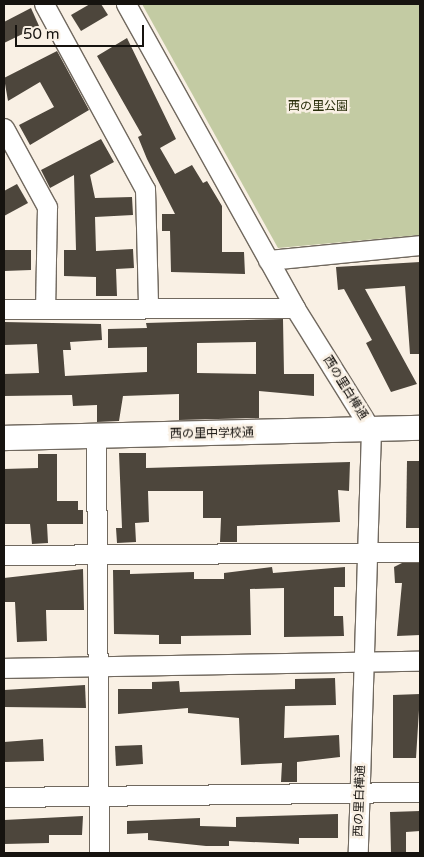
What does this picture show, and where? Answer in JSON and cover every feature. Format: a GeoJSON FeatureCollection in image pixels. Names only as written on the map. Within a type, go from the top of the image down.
{"type":"FeatureCollection","features":[{"type":"Feature","properties":{"kind":"street"},"geometry":{"type":"LineString","coordinates":[[44,4],[145,189],[148,306]]}},
{"type":"Feature","properties":{"kind":"street","name":"西の里白樺通"},"geometry":{"type":"LineString","coordinates":[[126,4],[295,308],[371,430],[370,553],[358,853]]}},
{"type":"Feature","properties":{"kind":"street"},"geometry":{"type":"LineString","coordinates":[[4,128],[48,207],[45,308]]}},
{"type":"Feature","properties":{"kind":"street"},"geometry":{"type":"LineString","coordinates":[[268,260],[420,245]]}},
{"type":"Feature","properties":{"kind":"street"},"geometry":{"type":"LineString","coordinates":[[4,309],[148,306],[295,308]]}},
{"type":"Feature","properties":{"kind":"street","name":"西の里中学校通"},"geometry":{"type":"LineString","coordinates":[[4,438],[420,428]]}},
{"type":"Feature","properties":{"kind":"street"},"geometry":{"type":"LineString","coordinates":[[96,437],[99,853]]}},
{"type":"Feature","properties":{"kind":"street"},"geometry":{"type":"LineString","coordinates":[[4,555],[420,552]]}},
{"type":"Feature","properties":{"kind":"street"},"geometry":{"type":"LineString","coordinates":[[4,668],[420,661]]}},
{"type":"Feature","properties":{"kind":"street"},"geometry":{"type":"LineString","coordinates":[[4,797],[420,792]]}},
{"type":"Feature","properties":{"kind":"green space","name":"西の里公園"},"geometry":{"type":"Polygon","coordinates":[[[142,4],[420,4],[420,235],[278,248],[142,4]]]}},
{"type":"Feature","properties":{"kind":"building"},"geometry":{"type":"Polygon","coordinates":[[[90,4],[101,4],[108,15],[81,31],[71,15],[90,4]]]}},
{"type":"Feature","properties":{"kind":"building"},"geometry":{"type":"Polygon","coordinates":[[[31,8],[39,26],[4,43],[4,22],[31,8]]]}},
{"type":"Feature","properties":{"kind":"building"},"geometry":{"type":"Polygon","coordinates":[[[127,38],[176,139],[160,148],[175,174],[192,165],[203,183],[207,181],[222,206],[222,252],[244,252],[245,274],[171,272],[170,231],[162,231],[162,214],[175,214],[147,159],[138,137],[142,135],[97,56],[127,38]]]}},
{"type":"Feature","properties":{"kind":"building"},"geometry":{"type":"Polygon","coordinates":[[[57,51],[89,110],[30,145],[19,125],[54,107],[40,82],[8,101],[4,78],[57,51]]]}},
{"type":"Feature","properties":{"kind":"building"},"geometry":{"type":"Polygon","coordinates":[[[101,139],[114,162],[90,175],[95,198],[132,197],[133,215],[95,217],[96,251],[133,249],[134,268],[116,269],[117,296],[96,296],[96,277],[64,276],[64,250],[76,250],[74,175],[50,188],[41,170],[101,139]]]}},
{"type":"Feature","properties":{"kind":"building"},"geometry":{"type":"Polygon","coordinates":[[[17,184],[28,203],[4,216],[4,191],[17,184]]]}},
{"type":"Feature","properties":{"kind":"building"},"geometry":{"type":"Polygon","coordinates":[[[4,250],[31,250],[31,270],[4,271],[4,250]]]}},
{"type":"Feature","properties":{"kind":"building"},"geometry":{"type":"Polygon","coordinates":[[[420,262],[420,354],[410,354],[405,286],[365,289],[417,384],[391,392],[366,343],[372,340],[344,289],[338,290],[336,267],[420,262]]]}},
{"type":"Feature","properties":{"kind":"building"},"geometry":{"type":"Polygon","coordinates":[[[283,319],[284,374],[314,374],[314,396],[259,391],[259,418],[179,420],[179,394],[123,396],[119,421],[97,422],[97,405],[73,406],[72,395],[4,396],[4,374],[39,373],[37,344],[4,345],[4,322],[101,324],[102,340],[70,342],[71,350],[63,350],[65,376],[147,372],[147,347],[108,348],[108,329],[147,328],[146,323],[283,319]],[[256,342],[197,343],[197,373],[256,374],[256,342]]]}},
{"type":"Feature","properties":{"kind":"building"},"geometry":{"type":"Polygon","coordinates":[[[119,453],[146,453],[146,468],[350,462],[349,491],[338,490],[340,522],[237,526],[237,542],[220,542],[221,518],[203,518],[203,491],[148,491],[149,522],[135,523],[136,542],[117,543],[116,528],[122,528],[119,453]]]}},
{"type":"Feature","properties":{"kind":"building"},"geometry":{"type":"Polygon","coordinates":[[[38,454],[57,454],[57,501],[78,501],[78,510],[83,510],[83,524],[47,524],[48,543],[32,544],[30,524],[4,524],[4,469],[38,468],[38,454]]]}},
{"type":"Feature","properties":{"kind":"building"},"geometry":{"type":"Polygon","coordinates":[[[407,461],[420,461],[420,528],[406,528],[407,461]]]}},
{"type":"Feature","properties":{"kind":"building"},"geometry":{"type":"Polygon","coordinates":[[[402,563],[419,563],[420,635],[397,636],[402,583],[395,583],[394,567],[402,563]]]}},
{"type":"Feature","properties":{"kind":"building"},"geometry":{"type":"Polygon","coordinates":[[[272,567],[273,573],[345,567],[345,587],[334,587],[334,616],[343,616],[344,636],[284,637],[284,588],[250,589],[251,635],[181,636],[181,644],[159,644],[159,635],[114,634],[113,570],[130,570],[130,574],[194,572],[194,579],[224,579],[224,573],[272,567]]]}},
{"type":"Feature","properties":{"kind":"building"},"geometry":{"type":"Polygon","coordinates":[[[83,569],[84,610],[46,610],[47,641],[17,642],[15,602],[4,602],[4,578],[83,569]]]}},
{"type":"Feature","properties":{"kind":"building"},"geometry":{"type":"Polygon","coordinates":[[[335,678],[336,705],[285,706],[284,738],[339,735],[340,757],[297,762],[297,782],[281,782],[282,763],[241,765],[239,718],[188,713],[188,708],[118,714],[118,689],[152,689],[152,682],[179,681],[180,692],[295,689],[295,679],[335,678]]]}},
{"type":"Feature","properties":{"kind":"building"},"geometry":{"type":"Polygon","coordinates":[[[85,685],[86,708],[4,707],[4,690],[85,685]]]}},
{"type":"Feature","properties":{"kind":"building"},"geometry":{"type":"Polygon","coordinates":[[[420,694],[416,758],[393,758],[393,695],[420,694]]]}},
{"type":"Feature","properties":{"kind":"building"},"geometry":{"type":"Polygon","coordinates":[[[43,739],[44,761],[4,762],[4,742],[43,739]]]}},
{"type":"Feature","properties":{"kind":"building"},"geometry":{"type":"Polygon","coordinates":[[[142,745],[143,764],[116,766],[115,746],[142,745]]]}},
{"type":"Feature","properties":{"kind":"building"},"geometry":{"type":"Polygon","coordinates":[[[420,811],[420,831],[406,832],[406,853],[391,853],[390,812],[420,811]]]}},
{"type":"Feature","properties":{"kind":"building"},"geometry":{"type":"Polygon","coordinates":[[[338,814],[338,838],[299,838],[299,844],[229,841],[229,846],[206,846],[148,840],[148,833],[127,834],[127,821],[200,818],[200,826],[236,827],[236,817],[338,814]]]}},
{"type":"Feature","properties":{"kind":"building"},"geometry":{"type":"Polygon","coordinates":[[[83,816],[82,835],[49,835],[49,843],[4,844],[4,820],[83,816]]]}}]}
